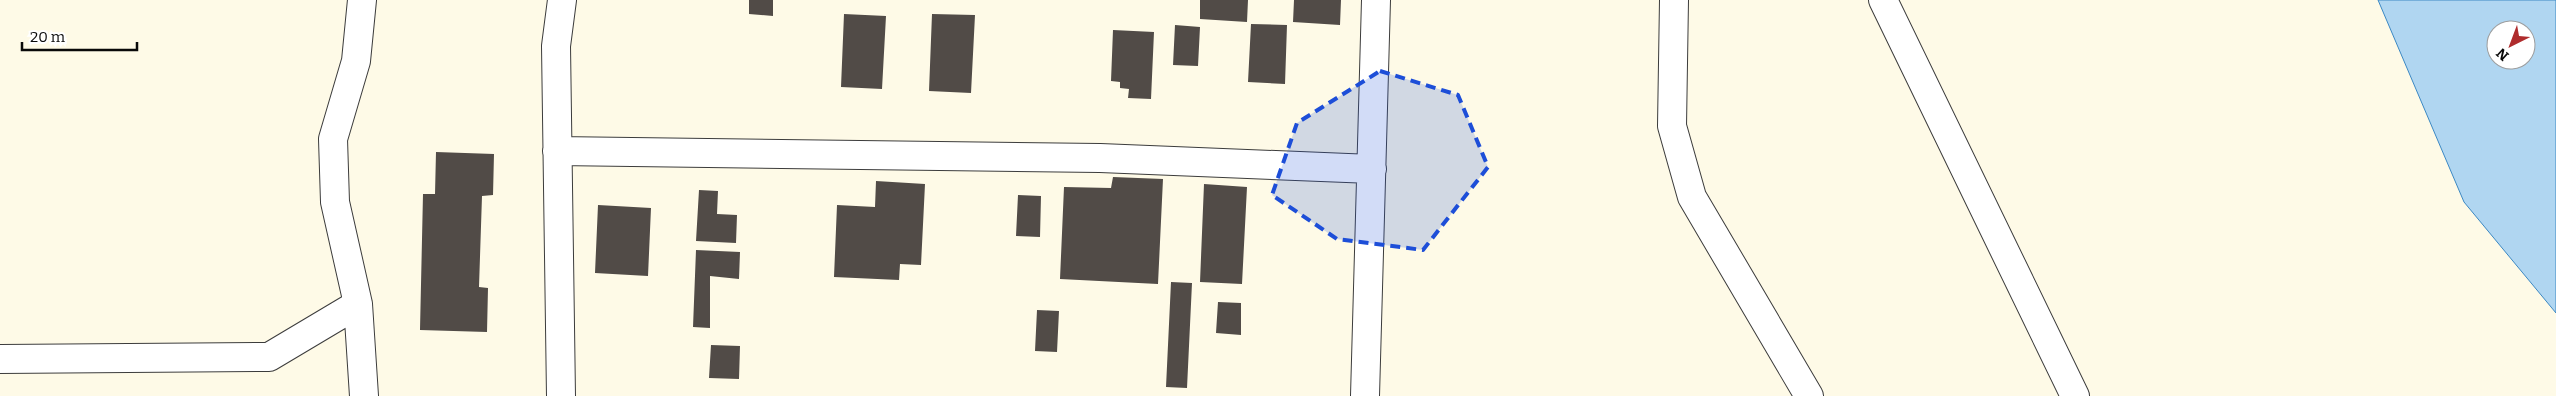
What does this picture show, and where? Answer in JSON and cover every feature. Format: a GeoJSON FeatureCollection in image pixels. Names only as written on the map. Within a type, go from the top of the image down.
{"type":"FeatureCollection","features":[{"type":"Feature","properties":{"kind":"street"},"geometry":{"type":"LineString","coordinates":[[362,0],[356,61],[333,140],[335,202],[358,304],[364,396]]}},
{"type":"Feature","properties":{"kind":"street"},"geometry":{"type":"LineString","coordinates":[[561,396],[556,46],[562,0]]}},
{"type":"Feature","properties":{"kind":"street"},"geometry":{"type":"LineString","coordinates":[[1365,396],[1376,0]]}},
{"type":"Feature","properties":{"kind":"street"},"geometry":{"type":"LineString","coordinates":[[1674,0],[1672,126],[1692,197],[1809,396]]}},
{"type":"Feature","properties":{"kind":"street"},"geometry":{"type":"LineString","coordinates":[[1883,0],[2075,396]]}},
{"type":"Feature","properties":{"kind":"street"},"geometry":{"type":"LineString","coordinates":[[557,151],[1100,158],[1372,169]]}},
{"type":"Feature","properties":{"kind":"street"},"geometry":{"type":"LineString","coordinates":[[0,359],[269,357],[358,304]]}},
{"type":"Feature","properties":{"kind":"highlighted area"},"geometry":{"type":"Polygon","coordinates":[[[1380,71],[1458,95],[1488,167],[1423,250],[1337,239],[1272,195],[1297,123],[1380,71]]]}},
{"type":"Feature","properties":{"kind":"water"},"geometry":{"type":"Polygon","coordinates":[[[2378,0],[2556,0],[2556,313],[2464,202],[2378,0]]]}},
{"type":"Feature","properties":{"kind":"building"},"geometry":{"type":"Polygon","coordinates":[[[749,0],[773,0],[773,16],[749,14],[749,0]]]}},
{"type":"Feature","properties":{"kind":"building"},"geometry":{"type":"Polygon","coordinates":[[[1200,0],[1248,0],[1247,22],[1200,19],[1200,0]]]}},
{"type":"Feature","properties":{"kind":"building"},"geometry":{"type":"Polygon","coordinates":[[[1294,0],[1341,0],[1340,25],[1293,22],[1294,0]]]}},
{"type":"Feature","properties":{"kind":"building"},"geometry":{"type":"Polygon","coordinates":[[[844,14],[886,16],[882,89],[841,87],[844,14]]]}},
{"type":"Feature","properties":{"kind":"building"},"geometry":{"type":"Polygon","coordinates":[[[932,14],[975,15],[971,93],[929,91],[932,14]]]}},
{"type":"Feature","properties":{"kind":"building"},"geometry":{"type":"Polygon","coordinates":[[[1251,24],[1287,25],[1285,84],[1248,82],[1251,24]]]}},
{"type":"Feature","properties":{"kind":"building"},"geometry":{"type":"Polygon","coordinates":[[[1175,25],[1200,27],[1198,66],[1173,65],[1175,25]]]}},
{"type":"Feature","properties":{"kind":"building"},"geometry":{"type":"Polygon","coordinates":[[[1113,30],[1154,32],[1151,99],[1128,98],[1129,89],[1120,88],[1120,82],[1111,81],[1113,30]]]}},
{"type":"Feature","properties":{"kind":"building"},"geometry":{"type":"Polygon","coordinates":[[[436,152],[494,154],[493,195],[482,196],[479,287],[488,288],[487,332],[420,330],[423,194],[435,194],[436,152]]]}},
{"type":"Feature","properties":{"kind":"building"},"geometry":{"type":"Polygon","coordinates":[[[1113,177],[1163,179],[1158,284],[1060,279],[1064,187],[1111,188],[1113,177]]]}},
{"type":"Feature","properties":{"kind":"building"},"geometry":{"type":"Polygon","coordinates":[[[876,181],[925,184],[921,265],[900,264],[899,280],[834,277],[837,205],[875,207],[876,181]]]}},
{"type":"Feature","properties":{"kind":"building"},"geometry":{"type":"Polygon","coordinates":[[[1204,184],[1247,187],[1242,284],[1200,282],[1204,184]]]}},
{"type":"Feature","properties":{"kind":"building"},"geometry":{"type":"Polygon","coordinates":[[[699,190],[718,191],[717,214],[737,215],[736,243],[696,241],[699,190]]]}},
{"type":"Feature","properties":{"kind":"building"},"geometry":{"type":"Polygon","coordinates":[[[1018,195],[1041,196],[1040,237],[1016,236],[1018,195]]]}},
{"type":"Feature","properties":{"kind":"building"},"geometry":{"type":"Polygon","coordinates":[[[598,205],[651,208],[648,276],[595,273],[598,205]]]}},
{"type":"Feature","properties":{"kind":"building"},"geometry":{"type":"Polygon","coordinates":[[[696,250],[740,252],[739,279],[710,276],[710,328],[693,327],[696,250]]]}},
{"type":"Feature","properties":{"kind":"building"},"geometry":{"type":"Polygon","coordinates":[[[1171,282],[1192,283],[1187,388],[1166,387],[1171,282]]]}},
{"type":"Feature","properties":{"kind":"building"},"geometry":{"type":"Polygon","coordinates":[[[1218,302],[1241,303],[1241,335],[1216,333],[1218,302]]]}},
{"type":"Feature","properties":{"kind":"building"},"geometry":{"type":"Polygon","coordinates":[[[1037,310],[1059,311],[1057,352],[1035,351],[1037,310]]]}},
{"type":"Feature","properties":{"kind":"building"},"geometry":{"type":"Polygon","coordinates":[[[711,345],[740,346],[739,379],[709,378],[711,345]]]}}]}
